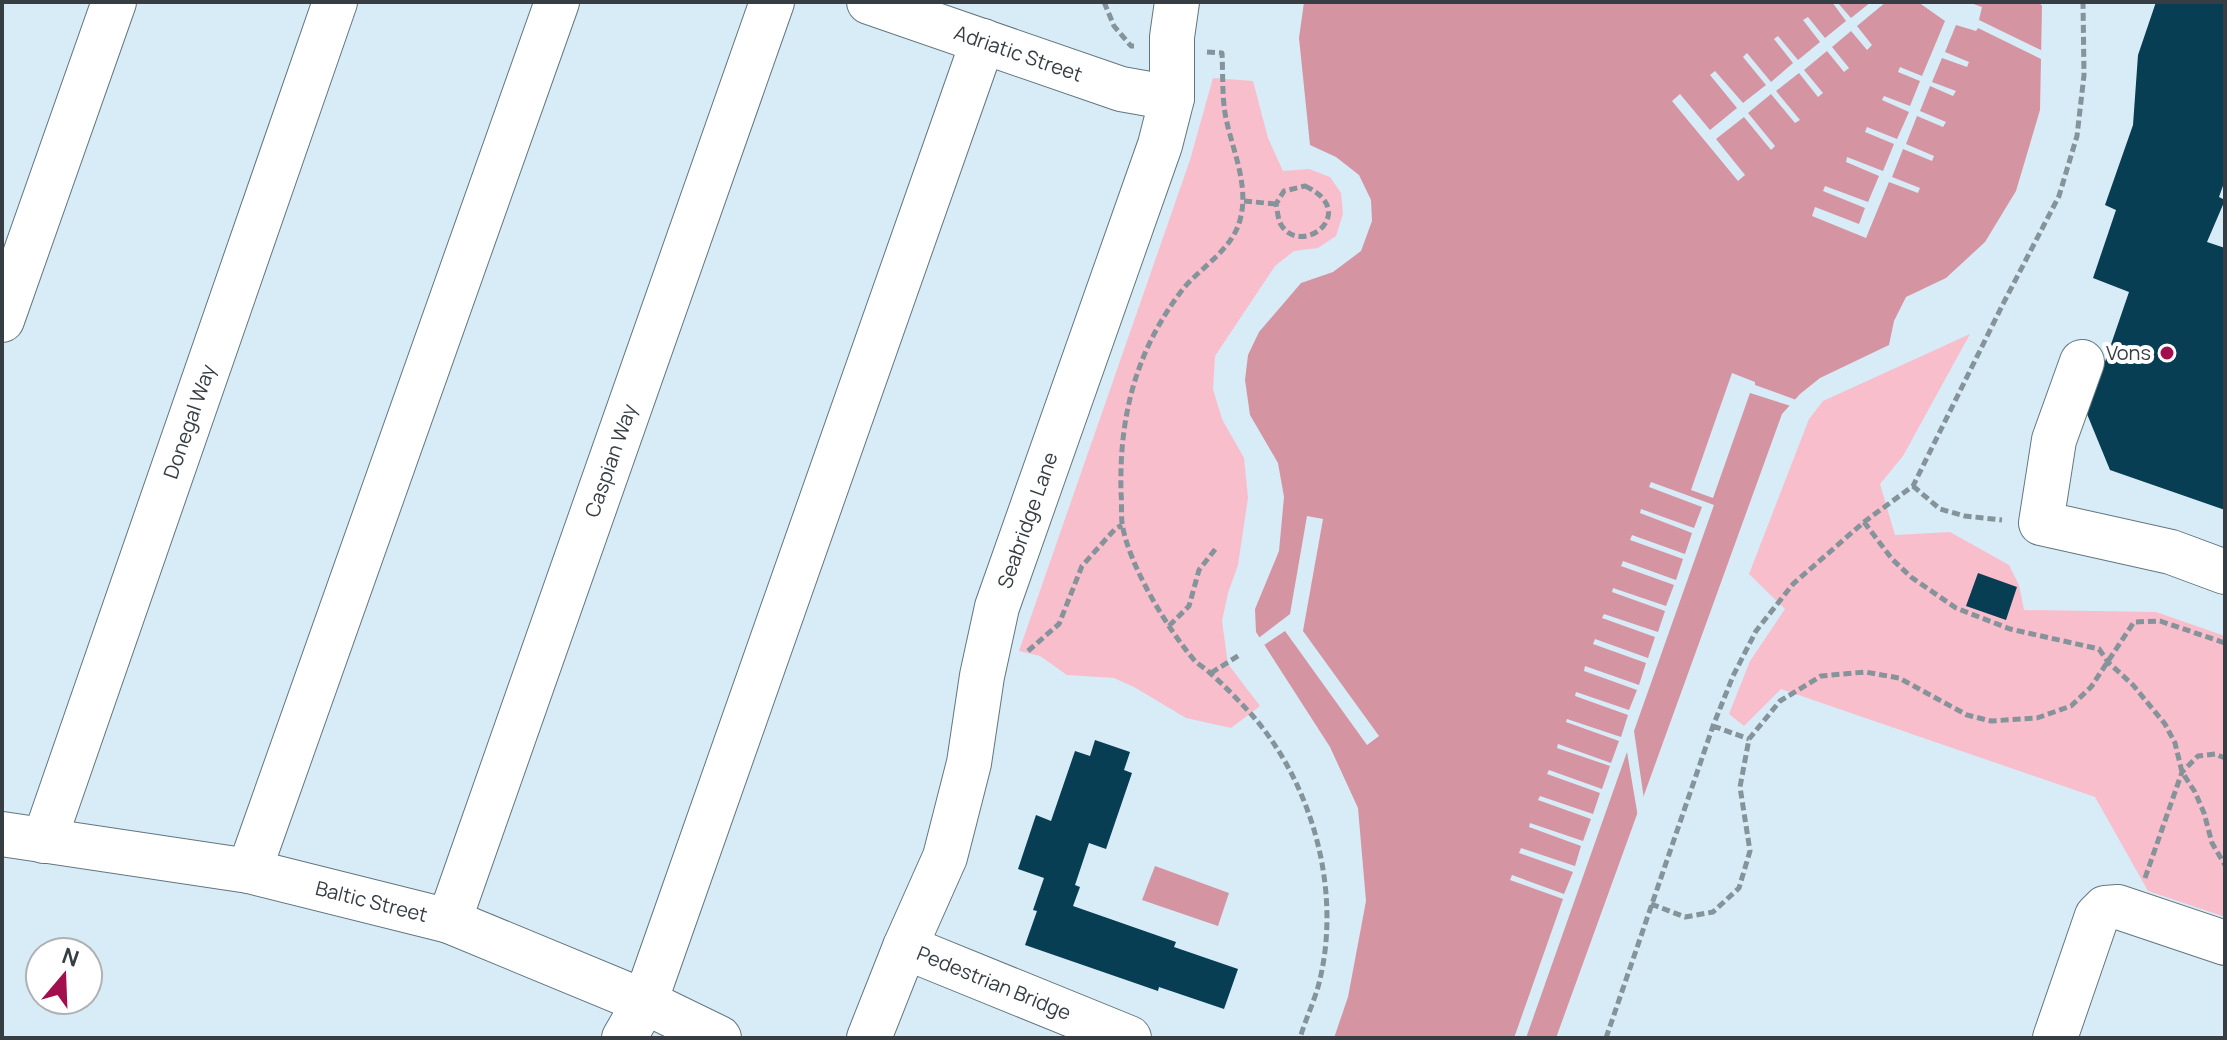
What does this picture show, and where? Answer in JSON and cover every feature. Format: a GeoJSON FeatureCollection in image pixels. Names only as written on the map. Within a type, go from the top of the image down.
{"type":"FeatureCollection","features":[{"type":"Feature","properties":{"kind":"street"},"geometry":{"type":"LineString","coordinates":[[2,320],[114,2]]}},
{"type":"Feature","properties":{"kind":"street","name":"Donegal Way"},"geometry":{"type":"LineString","coordinates":[[44,841],[335,2]]}},
{"type":"Feature","properties":{"kind":"street"},"geometry":{"type":"LineString","coordinates":[[249,871],[557,2]]}},
{"type":"Feature","properties":{"kind":"street","name":"Caspian Way"},"geometry":{"type":"LineString","coordinates":[[449,921],[772,2]]}},
{"type":"Feature","properties":{"kind":"street","name":"Adriatic Street"},"geometry":{"type":"LineString","coordinates":[[869,2],[1121,89],[1172,98]]}},
{"type":"Feature","properties":{"kind":"street","name":"Seabridge Lane"},"geometry":{"type":"LineString","coordinates":[[869,1038],[945,857],[969,763],[982,676],[997,607],[1160,145],[1172,98],[1172,48],[1177,2]]}},
{"type":"Feature","properties":{"kind":"street"},"geometry":{"type":"LineString","coordinates":[[635,1020],[983,41]]}},
{"type":"Feature","properties":{"kind":"street"},"geometry":{"type":"LineString","coordinates":[[2082,362],[2054,440],[2041,523],[2171,552],[2225,572]]}},
{"type":"Feature","properties":{"kind":"street","name":"Baltic Street"},"geometry":{"type":"LineString","coordinates":[[2,834],[249,871],[449,921],[635,1020],[719,1038]]}},
{"type":"Feature","properties":{"kind":"street"},"geometry":{"type":"LineString","coordinates":[[2055,1038],[2097,916],[2111,907],[2225,943]]}},
{"type":"Feature","properties":{"kind":"street","name":"Pedestrian Bridge"},"geometry":{"type":"LineString","coordinates":[[905,947],[1129,1038]]}},
{"type":"Feature","properties":{"kind":"path"},"geometry":{"type":"LineString","coordinates":[[1104,2],[1114,26],[1131,46],[1222,53],[1225,112],[1242,180],[1244,201],[1240,223],[1228,244],[1184,288],[1153,336],[1132,388],[1122,443],[1122,525],[1136,565],[1169,626],[1197,663],[1253,716],[1278,751],[1302,794],[1316,835],[1326,885],[1325,941],[1318,985],[1300,1038]]}},
{"type":"Feature","properties":{"kind":"path"},"geometry":{"type":"LineString","coordinates":[[1606,1038],[1713,726],[1756,631],[1793,584],[1864,522],[1913,486],[2059,196],[2077,136],[2084,75],[2083,2]]}},
{"type":"Feature","properties":{"kind":"path"},"geometry":{"type":"LineString","coordinates":[[1305,186],[1321,193],[1328,206],[1328,218],[1320,231],[1307,237],[1291,234],[1280,223],[1276,204],[1284,191],[1305,186]]}},
{"type":"Feature","properties":{"kind":"path"},"geometry":{"type":"LineString","coordinates":[[1244,201],[1276,204]]}},
{"type":"Feature","properties":{"kind":"path"},"geometry":{"type":"LineString","coordinates":[[1913,486],[1940,509],[1965,516],[2041,523]]}},
{"type":"Feature","properties":{"kind":"path"},"geometry":{"type":"LineString","coordinates":[[1864,522],[1892,559],[1911,577],[1956,608],[2010,629],[2099,649],[2165,724],[2175,743],[2182,772],[2204,813],[2212,843],[2225,865]]}},
{"type":"Feature","properties":{"kind":"path"},"geometry":{"type":"LineString","coordinates":[[982,676],[1020,658],[1059,624],[1082,566],[1122,525]]}},
{"type":"Feature","properties":{"kind":"path"},"geometry":{"type":"LineString","coordinates":[[1169,626],[1189,606],[1199,570],[1217,547]]}},
{"type":"Feature","properties":{"kind":"path"},"geometry":{"type":"LineString","coordinates":[[1651,904],[1685,917],[1713,912],[1739,888],[1750,851],[1740,787],[1749,739],[1780,701],[1821,676],[1865,672],[1899,678],[1967,715],[1991,721],[2037,718],[2071,706],[2091,687],[2134,622],[2160,621],[2225,643]]}},
{"type":"Feature","properties":{"kind":"path"},"geometry":{"type":"LineString","coordinates":[[1211,673],[1241,654]]}},
{"type":"Feature","properties":{"kind":"path"},"geometry":{"type":"LineString","coordinates":[[1713,726],[1749,739]]}},
{"type":"Feature","properties":{"kind":"path"},"geometry":{"type":"LineString","coordinates":[[2111,907],[2141,888],[2182,772],[2198,756],[2215,754],[2225,758]]}},
{"type":"Feature","properties":{"kind":"shaded area"},"geometry":{"type":"Polygon","coordinates":[[[1304,2],[2039,2],[2042,6],[2040,110],[2016,191],[1985,242],[1946,278],[1906,297],[1894,321],[1889,345],[1820,378],[1782,414],[1556,1038],[1334,1038],[1348,997],[1366,901],[1358,808],[1330,747],[1256,632],[1255,609],[1279,551],[1284,497],[1278,463],[1250,415],[1245,380],[1248,355],[1259,332],[1301,283],[1333,272],[1361,251],[1372,221],[1371,200],[1359,175],[1336,157],[1310,145],[1299,38],[1304,2]]]}},
{"type":"Feature","properties":{"kind":"shaded area"},"geometry":{"type":"Polygon","coordinates":[[[1213,78],[1253,81],[1268,138],[1283,171],[1309,169],[1330,177],[1341,193],[1343,214],[1336,236],[1318,248],[1294,251],[1275,266],[1215,356],[1213,389],[1222,419],[1244,458],[1248,498],[1238,565],[1222,621],[1228,664],[1260,706],[1231,728],[1186,718],[1114,678],[1067,675],[1040,656],[1019,651],[1190,160],[1213,78]]]}},
{"type":"Feature","properties":{"kind":"shaded area"},"geometry":{"type":"Polygon","coordinates":[[[1970,334],[1903,456],[1880,484],[1895,535],[1950,532],[2009,565],[2019,585],[2024,610],[2156,612],[2225,636],[2225,917],[2148,891],[2095,797],[1781,689],[1744,726],[1729,714],[1750,661],[1785,609],[1749,574],[1809,419],[1823,401],[1970,334]]]}},
{"type":"Feature","properties":{"kind":"shaded area"},"geometry":{"type":"Polygon","coordinates":[[[1155,866],[1229,893],[1218,926],[1142,900],[1155,866]]]}},
{"type":"Feature","properties":{"kind":"pier"},"geometry":{"type":"Polygon","coordinates":[[[1832,2],[1837,2],[1851,18],[1871,2],[1886,2],[1857,26],[1872,45],[1867,50],[1851,31],[1832,47],[1849,68],[1844,72],[1827,51],[1804,70],[1823,93],[1818,97],[1799,73],[1776,91],[1800,120],[1795,123],[1771,94],[1748,113],[1775,146],[1771,150],[1744,117],[1716,139],[1745,175],[1738,181],[1672,101],[1680,94],[1710,130],[1737,108],[1710,75],[1715,71],[1743,103],[1766,85],[1743,57],[1747,53],[1771,82],[1793,63],[1774,39],[1778,36],[1798,60],[1820,42],[1803,20],[1808,17],[1825,38],[1846,21],[1832,2]]]}},
{"type":"Feature","properties":{"kind":"pier"},"geometry":{"type":"Polygon","coordinates":[[[1918,2],[1968,2],[1982,7],[1979,20],[2045,52],[2045,61],[1978,28],[1976,31],[1956,25],[1945,52],[1969,62],[1967,67],[1942,58],[1932,82],[1956,91],[1953,96],[1930,86],[1920,111],[1946,122],[1943,127],[1917,116],[1906,144],[1934,156],[1932,161],[1903,149],[1892,177],[1920,188],[1918,193],[1889,182],[1866,238],[1812,216],[1815,207],[1859,224],[1865,208],[1823,191],[1825,186],[1868,202],[1879,176],[1846,162],[1847,157],[1883,171],[1894,144],[1865,132],[1867,127],[1897,139],[1909,112],[1882,100],[1884,96],[1910,106],[1920,81],[1898,72],[1900,67],[1922,76],[1945,21],[1918,2]]]}},
{"type":"Feature","properties":{"kind":"pier"},"geometry":{"type":"Polygon","coordinates":[[[1732,373],[1799,401],[1794,407],[1750,393],[1713,498],[1691,490],[1732,373]]]}},
{"type":"Feature","properties":{"kind":"pier"},"geometry":{"type":"Polygon","coordinates":[[[1651,482],[1714,505],[1634,731],[1645,806],[1639,823],[1627,752],[1526,1038],[1514,1038],[1563,899],[1510,880],[1512,875],[1564,894],[1573,872],[1519,853],[1521,848],[1575,866],[1581,846],[1529,827],[1530,823],[1583,841],[1591,819],[1538,800],[1540,796],[1593,814],[1600,793],[1547,774],[1549,770],[1602,789],[1610,766],[1557,748],[1558,744],[1611,763],[1619,741],[1566,722],[1567,719],[1621,737],[1628,715],[1575,696],[1576,692],[1629,710],[1637,690],[1584,671],[1585,666],[1639,685],[1646,663],[1593,644],[1595,639],[1648,658],[1655,637],[1602,618],[1604,614],[1658,632],[1665,611],[1612,592],[1613,588],[1666,606],[1674,585],[1621,566],[1623,561],[1676,580],[1683,559],[1630,540],[1632,535],[1685,554],[1692,533],[1640,513],[1641,509],[1694,528],[1702,507],[1649,487],[1651,482]]]}},
{"type":"Feature","properties":{"kind":"pier"},"geometry":{"type":"Polygon","coordinates":[[[1307,516],[1323,519],[1303,631],[1379,736],[1367,745],[1285,631],[1261,647],[1256,640],[1290,614],[1307,516]]]}},
{"type":"Feature","properties":{"kind":"building"},"geometry":{"type":"Polygon","coordinates":[[[2156,2],[2225,2],[2225,180],[2219,197],[2225,200],[2207,242],[2225,248],[2225,510],[2110,470],[2087,414],[2129,292],[2093,278],[2116,210],[2105,205],[2133,125],[2138,55],[2156,2]]]}},
{"type":"Feature","properties":{"kind":"building"},"geometry":{"type":"Polygon","coordinates":[[[1978,573],[2017,587],[2006,620],[1966,606],[1978,573]]]}},
{"type":"Feature","properties":{"kind":"building"},"geometry":{"type":"Polygon","coordinates":[[[1095,740],[1130,752],[1124,770],[1132,773],[1106,849],[1089,843],[1075,885],[1080,887],[1073,906],[1176,942],[1174,947],[1238,969],[1224,1009],[1159,987],[1158,991],[1025,945],[1044,878],[1018,869],[1036,815],[1051,821],[1075,751],[1090,756],[1095,740]]]}},
{"type":"Feature","properties":{"kind":"place","name":"Vons"},"geometry":{"type":"Point","coordinates":[2167,353]}}]}
